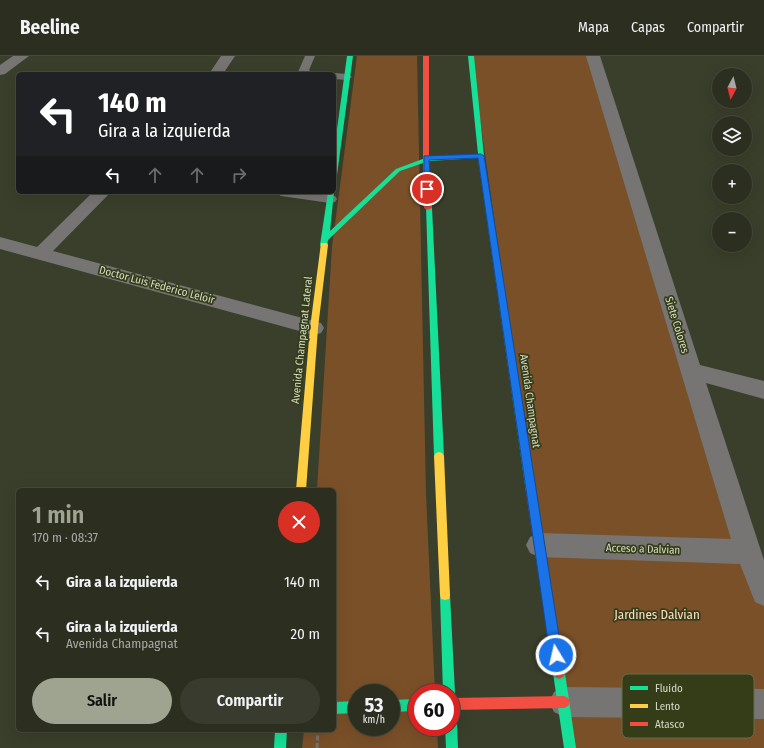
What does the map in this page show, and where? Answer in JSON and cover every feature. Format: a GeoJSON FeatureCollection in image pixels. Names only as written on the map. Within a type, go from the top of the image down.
{"type":"FeatureCollection","features":[{"type":"Feature","properties":{"kind":"main road"},"geometry":{"type":"LineString","coordinates":[[336,150],[350,56]]}},
{"type":"Feature","properties":{"kind":"main road"},"geometry":{"type":"LineString","coordinates":[[426,56],[426,158],[449,684]]}},
{"type":"Feature","properties":{"kind":"main road","name":"Avenida Champagnat"},"geometry":{"type":"LineString","coordinates":[[471,56],[481,156],[570,748]]}},
{"type":"Feature","properties":{"kind":"main road"},"geometry":{"type":"LineString","coordinates":[[324,240],[398,170],[426,158],[481,156]]}},
{"type":"Feature","properties":{"kind":"main road","name":"Avenida Champagnat Lateral"},"geometry":{"type":"LineString","coordinates":[[301,488],[314,328],[324,240],[331,195]]}},
{"type":"Feature","properties":{"kind":"main road"},"geometry":{"type":"LineString","coordinates":[[460,704],[564,702]]}},
{"type":"Feature","properties":{"kind":"main road"},"geometry":{"type":"LineString","coordinates":[[336,708],[348,708]]}},
{"type":"Feature","properties":{"kind":"main road"},"geometry":{"type":"LineString","coordinates":[[280,748],[281,732]]}},
{"type":"Feature","properties":{"kind":"main road"},"geometry":{"type":"LineString","coordinates":[[452,736],[452,748]]}},
{"type":"Feature","properties":{"kind":"street"},"geometry":{"type":"LineString","coordinates":[[3,67],[22,56]]}},
{"type":"Feature","properties":{"kind":"street","name":"Siete Colores"},"geometry":{"type":"LineString","coordinates":[[593,56],[748,552],[764,593]]}},
{"type":"Feature","properties":{"kind":"street"},"geometry":{"type":"LineString","coordinates":[[217,72],[224,57]]}},
{"type":"Feature","properties":{"kind":"street"},"geometry":{"type":"LineString","coordinates":[[40,254],[101,194]]}},
{"type":"Feature","properties":{"kind":"street","name":"Doctor Luis Federico Leloir"},"geometry":{"type":"LineString","coordinates":[[0,243],[314,328]]}},
{"type":"Feature","properties":{"kind":"street"},"geometry":{"type":"LineString","coordinates":[[691,371],[764,390]]}},
{"type":"Feature","properties":{"kind":"street","name":"Acceso a Dalvian"},"geometry":{"type":"LineString","coordinates":[[539,545],[748,552]]}},
{"type":"Feature","properties":{"kind":"street"},"geometry":{"type":"LineString","coordinates":[[564,702],[622,703]]}},
{"type":"Feature","properties":{"kind":"street"},"geometry":{"type":"LineString","coordinates":[[754,704],[764,704]]}},
{"type":"Feature","properties":{"kind":"lane"},"geometry":{"type":"LineString","coordinates":[[303,72],[310,56]]}},
{"type":"Feature","properties":{"kind":"lane"},"geometry":{"type":"LineString","coordinates":[[336,76],[347,77]]}},
{"type":"Feature","properties":{"kind":"lane"},"geometry":{"type":"LineString","coordinates":[[314,194],[331,195]]}},
{"type":"Feature","properties":{"kind":"path"},"geometry":{"type":"LineString","coordinates":[[317,748],[318,732]]}},
{"type":"Feature","properties":{"kind":"green space"},"geometry":{"type":"Polygon","coordinates":[[[357,56],[417,56],[426,494],[435,684],[408,684],[408,736],[437,736],[438,748],[302,748],[304,732],[336,732],[336,488],[317,488],[332,247],[357,56]]]}},
{"type":"Feature","properties":{"kind":"green space","name":"Jardines Dalvian"},"geometry":{"type":"Polygon","coordinates":[[[471,56],[593,56],[764,593],[764,748],[570,748],[471,56]]]}},
{"type":"Feature","properties":{"kind":"traffic: fast"},"geometry":{"type":"LineString","coordinates":[[336,160],[350,56]]}},
{"type":"Feature","properties":{"kind":"traffic: fast"},"geometry":{"type":"LineString","coordinates":[[471,56],[481,156],[531,492]]}},
{"type":"Feature","properties":{"kind":"traffic: fast"},"geometry":{"type":"LineString","coordinates":[[324,240],[398,170],[428,159],[481,156]]}},
{"type":"Feature","properties":{"kind":"traffic: fast"},"geometry":{"type":"LineString","coordinates":[[324,245],[331,194]]}},
{"type":"Feature","properties":{"kind":"traffic: fast"},"geometry":{"type":"LineString","coordinates":[[428,208],[439,456]]}},
{"type":"Feature","properties":{"kind":"traffic: fast"},"geometry":{"type":"LineString","coordinates":[[445,595],[449,684]]}},
{"type":"Feature","properties":{"kind":"traffic: fast"},"geometry":{"type":"LineString","coordinates":[[559,673],[570,748]]}},
{"type":"Feature","properties":{"kind":"traffic: fast"},"geometry":{"type":"LineString","coordinates":[[400,706],[408,705]]}},
{"type":"Feature","properties":{"kind":"traffic: fast"},"geometry":{"type":"LineString","coordinates":[[336,708],[348,707]]}},
{"type":"Feature","properties":{"kind":"traffic: fast"},"geometry":{"type":"LineString","coordinates":[[280,748],[281,732]]}},
{"type":"Feature","properties":{"kind":"traffic: fast"},"geometry":{"type":"LineString","coordinates":[[452,736],[452,748]]}},
{"type":"Feature","properties":{"kind":"traffic: slow"},"geometry":{"type":"LineString","coordinates":[[301,488],[314,328],[324,245]]}},
{"type":"Feature","properties":{"kind":"traffic: slow"},"geometry":{"type":"LineString","coordinates":[[439,456],[445,595]]}},
{"type":"Feature","properties":{"kind":"traffic: jam"},"geometry":{"type":"LineString","coordinates":[[426,56],[426,158],[428,208]]}},
{"type":"Feature","properties":{"kind":"traffic: jam"},"geometry":{"type":"LineString","coordinates":[[531,492],[559,673]]}},
{"type":"Feature","properties":{"kind":"traffic: jam"},"geometry":{"type":"LineString","coordinates":[[460,704],[564,702]]}},
{"type":"Feature","properties":{"kind":"route"},"geometry":{"type":"LineString","coordinates":[[427,189],[426,158],[481,156],[556,655]]}}]}
